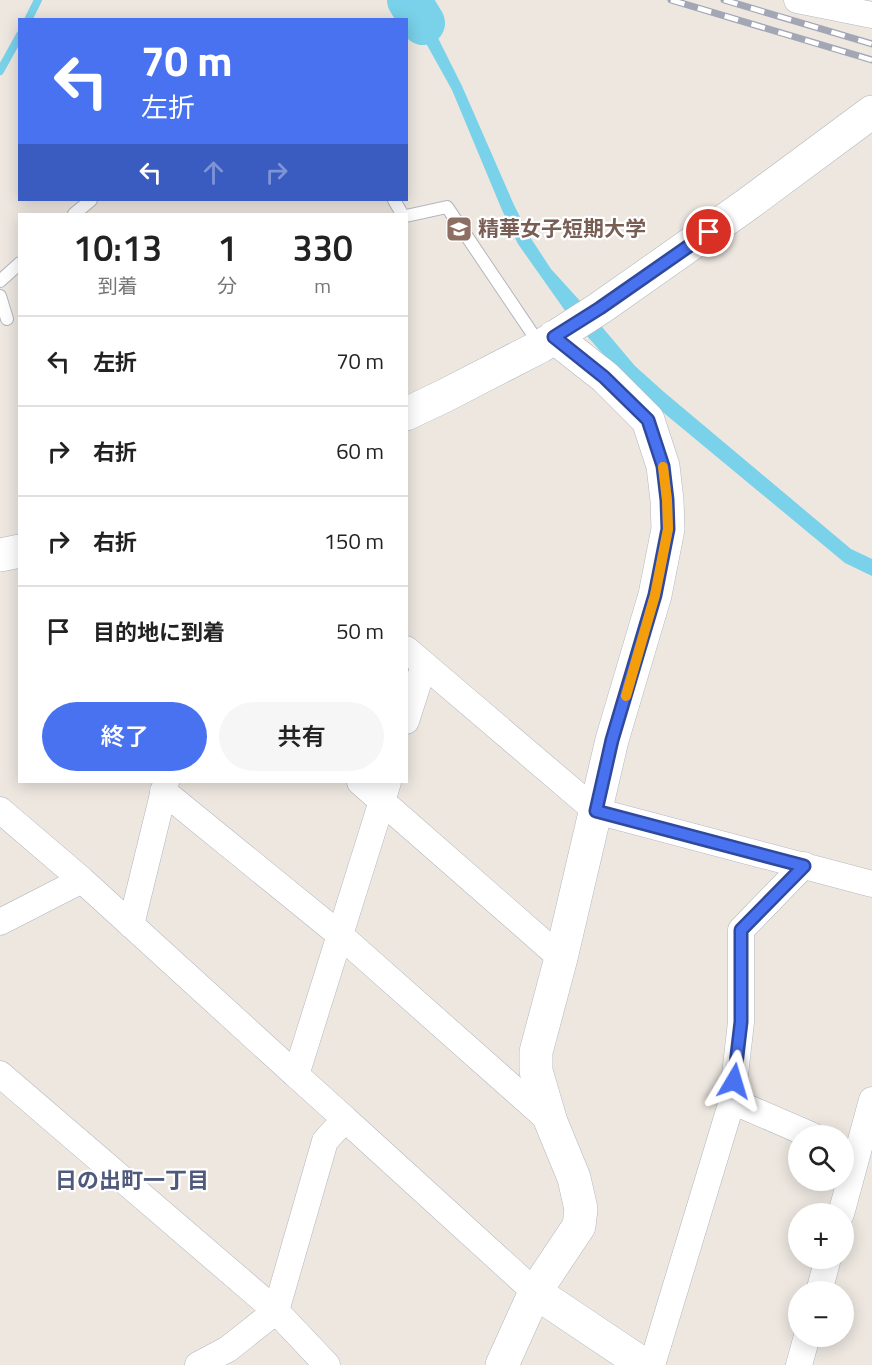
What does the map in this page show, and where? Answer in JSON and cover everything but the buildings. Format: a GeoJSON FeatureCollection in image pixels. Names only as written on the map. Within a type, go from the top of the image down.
{"type":"FeatureCollection","features":[{"type":"Feature","properties":{"kind":"street"},"geometry":{"type":"LineString","coordinates":[[797,0],[872,15]]}},
{"type":"Feature","properties":{"kind":"street"},"geometry":{"type":"LineString","coordinates":[[408,413],[547,341],[600,308],[745,206],[872,112]]}},
{"type":"Feature","properties":{"kind":"street"},"geometry":{"type":"LineString","coordinates":[[502,1365],[535,1292],[579,1226],[581,1209],[574,1178],[551,1122],[536,1071],[536,1052],[561,958],[612,740],[655,595],[668,529],[663,466],[648,420],[604,377],[547,341]]}},
{"type":"Feature","properties":{"kind":"street"},"geometry":{"type":"LineString","coordinates":[[0,555],[18,551]]}},
{"type":"Feature","properties":{"kind":"street"},"geometry":{"type":"LineString","coordinates":[[415,657],[596,811],[872,884]]}},
{"type":"Feature","properties":{"kind":"street"},"geometry":{"type":"LineString","coordinates":[[408,707],[415,657]]}},
{"type":"Feature","properties":{"kind":"street"},"geometry":{"type":"LineString","coordinates":[[363,783],[385,791],[561,958]]}},
{"type":"Feature","properties":{"kind":"street"},"geometry":{"type":"LineString","coordinates":[[131,925],[164,786],[340,934],[551,1122]]}},
{"type":"Feature","properties":{"kind":"street"},"geometry":{"type":"LineString","coordinates":[[296,1075],[385,791]]}},
{"type":"Feature","properties":{"kind":"street"},"geometry":{"type":"LineString","coordinates":[[0,810],[82,880],[535,1292],[644,1365]]}},
{"type":"Feature","properties":{"kind":"street"},"geometry":{"type":"LineString","coordinates":[[652,1365],[732,1101],[741,1022],[741,930],[804,866]]}},
{"type":"Feature","properties":{"kind":"street"},"geometry":{"type":"LineString","coordinates":[[0,922],[82,880]]}},
{"type":"Feature","properties":{"kind":"street"},"geometry":{"type":"LineString","coordinates":[[0,1074],[276,1311],[327,1365]]}},
{"type":"Feature","properties":{"kind":"street"},"geometry":{"type":"LineString","coordinates":[[854,1143],[872,1100]]}},
{"type":"Feature","properties":{"kind":"street"},"geometry":{"type":"LineString","coordinates":[[732,1101],[788,1125]]}},
{"type":"Feature","properties":{"kind":"street"},"geometry":{"type":"LineString","coordinates":[[198,1365],[228,1349],[276,1311],[325,1141],[345,1119]]}},
{"type":"Feature","properties":{"kind":"street"},"geometry":{"type":"LineString","coordinates":[[799,1365],[804,1347]]}},
{"type":"Feature","properties":{"kind":"lane"},"geometry":{"type":"LineString","coordinates":[[75,213],[90,201]]}},
{"type":"Feature","properties":{"kind":"lane"},"geometry":{"type":"LineString","coordinates":[[408,216],[447,207],[547,341]]}},
{"type":"Feature","properties":{"kind":"lane"},"geometry":{"type":"LineString","coordinates":[[0,281],[18,265]]}},
{"type":"Feature","properties":{"kind":"lane"},"geometry":{"type":"LineString","coordinates":[[0,296],[7,319]]}},
{"type":"Feature","properties":{"kind":"water"},"geometry":{"type":"Polygon","coordinates":[[[429,20],[462,86],[514,205],[530,237],[551,269],[635,366],[851,549],[872,559],[872,576],[845,563],[653,404],[623,377],[566,312],[518,244],[502,210],[452,90],[417,27],[429,20]]]}},
{"type":"Feature","properties":{"kind":"waterway"},"geometry":{"type":"LineString","coordinates":[[29,18],[38,0]]}},
{"type":"Feature","properties":{"kind":"waterway"},"geometry":{"type":"LineString","coordinates":[[409,0],[423,23]]}},
{"type":"Feature","properties":{"kind":"waterway"},"geometry":{"type":"LineString","coordinates":[[0,71],[18,39]]}},
{"type":"Feature","properties":{"kind":"railway"},"geometry":{"type":"LineString","coordinates":[[671,0],[872,60]]}},
{"type":"Feature","properties":{"kind":"railway"},"geometry":{"type":"LineString","coordinates":[[724,0],[872,44]]}},
{"type":"Feature","properties":{"kind":"slow traffic"},"geometry":{"type":"LineString","coordinates":[[626,696],[655,595],[668,529],[663,467]]}},
{"type":"Feature","properties":{"kind":"place","name":"精華女子短期大学"},"geometry":{"type":"Point","coordinates":[459,229]}},
{"type":"Feature","properties":{"kind":"district","name":"日の出町一丁目"},"geometry":{"type":"Point","coordinates":[132,1180]}},
{"type":"Feature","properties":{"kind":"route"},"geometry":{"type":"LineString","coordinates":[[709,232],[554,337],[604,377],[648,420],[663,466],[667,500],[668,529],[655,595],[612,740],[596,811],[804,866],[741,930],[741,1022],[734,1081]]}}]}
